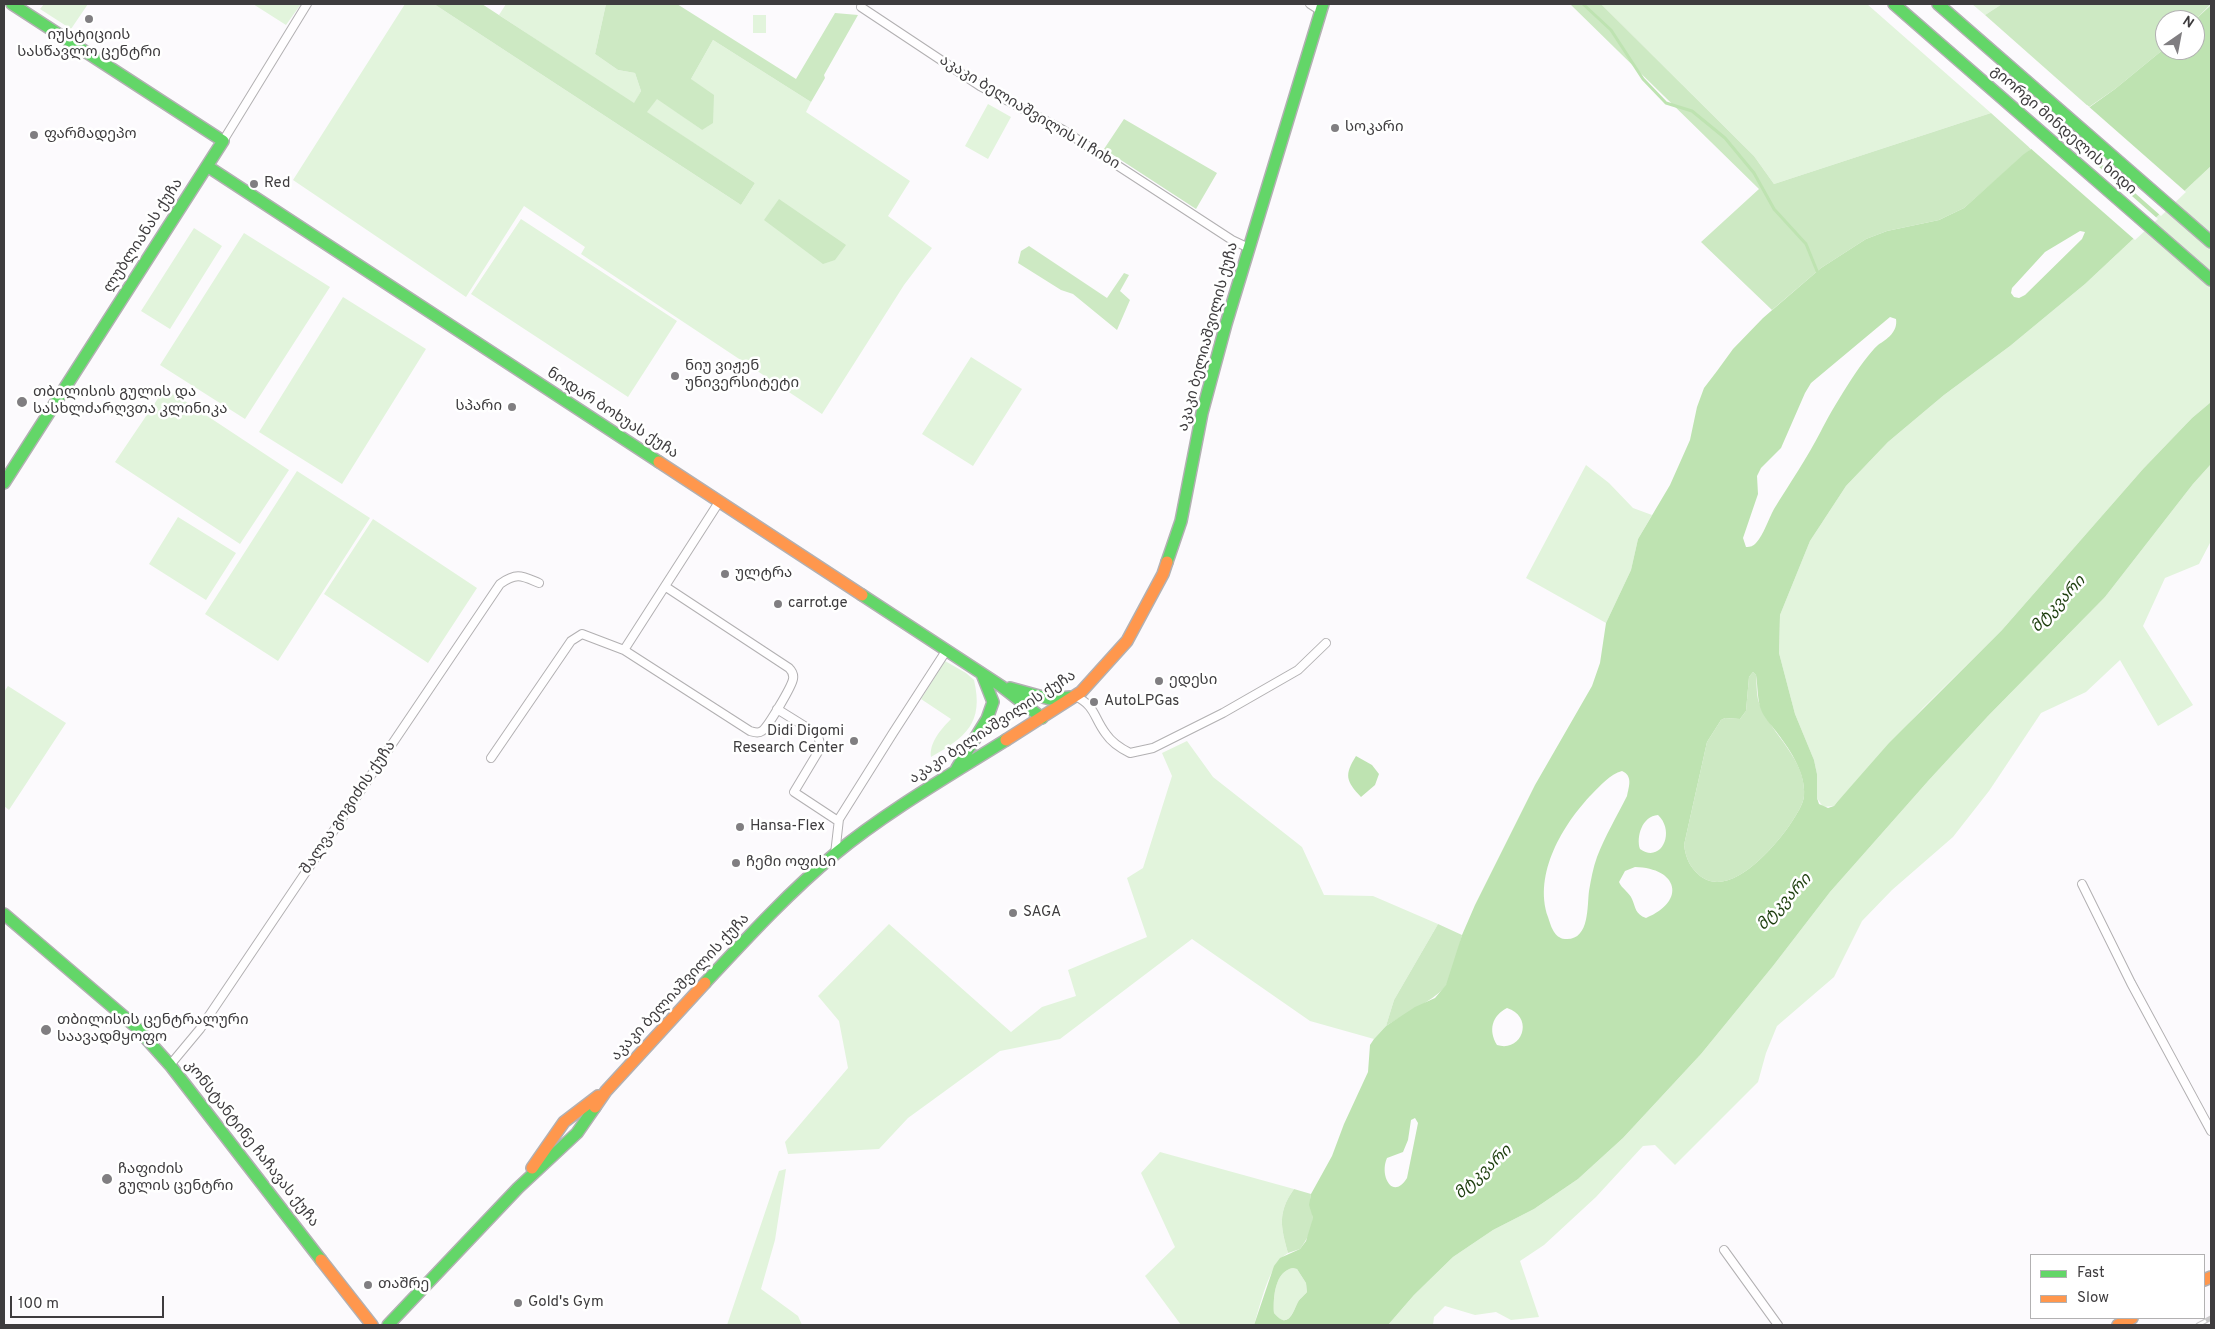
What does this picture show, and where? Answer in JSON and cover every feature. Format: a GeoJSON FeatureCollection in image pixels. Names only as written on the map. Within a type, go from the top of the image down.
{"type":"FeatureCollection","features":[{"type":"Feature","properties":{"kind":"main road"},"geometry":{"type":"LineString","coordinates":[[12,4],[222,141]]}},
{"type":"Feature","properties":{"kind":"main road","name":"გიორგი მინდელის ხიდი"},"geometry":{"type":"LineString","coordinates":[[1894,4],[2211,280]]}},
{"type":"Feature","properties":{"kind":"main road","name":"გიორგი მინდელის ხიდი"},"geometry":{"type":"LineString","coordinates":[[1938,4],[2211,242]]}},
{"type":"Feature","properties":{"kind":"main road","name":"აკაკი ბელიაშვილის ქუჩა"},"geometry":{"type":"LineString","coordinates":[[388,1325],[518,1188],[577,1133],[606,1091],[754,930],[835,854],[909,801],[1081,692],[1127,642],[1163,574],[1181,521],[1202,414],[1249,248],[1322,7]]}},
{"type":"Feature","properties":{"kind":"main road","name":"ლუბლიანას ქუჩა"},"geometry":{"type":"LineString","coordinates":[[4,482],[222,141]]}},
{"type":"Feature","properties":{"kind":"main road","name":"ნოდარ ბოხუას ქუჩა"},"geometry":{"type":"LineString","coordinates":[[207,166],[1001,686]]}},
{"type":"Feature","properties":{"kind":"main road"},"geometry":{"type":"LineString","coordinates":[[956,772],[987,719],[993,702],[982,674]]}},
{"type":"Feature","properties":{"kind":"main road"},"geometry":{"type":"LineString","coordinates":[[1001,686],[1050,699],[1074,696]]}},
{"type":"Feature","properties":{"kind":"main road"},"geometry":{"type":"LineString","coordinates":[[1001,686],[1042,718]]}},
{"type":"Feature","properties":{"kind":"main road","name":"კონსტანტინე ჩაჩავას ქუჩა"},"geometry":{"type":"LineString","coordinates":[[4,914],[136,1026],[170,1064],[372,1325]]}},
{"type":"Feature","properties":{"kind":"main road","name":"აკაკი ბელიაშვილის ქუჩა"},"geometry":{"type":"LineString","coordinates":[[518,1188],[564,1122],[606,1091]]}},
{"type":"Feature","properties":{"kind":"main road"},"geometry":{"type":"LineString","coordinates":[[2118,1325],[2130,1319]]}},
{"type":"Feature","properties":{"kind":"street","name":"ლუბლიანას ქუჩა"},"geometry":{"type":"LineString","coordinates":[[222,141],[307,4]]}},
{"type":"Feature","properties":{"kind":"street"},"geometry":{"type":"LineString","coordinates":[[1310,4],[1322,7]]}},
{"type":"Feature","properties":{"kind":"street","name":"აკაკი ბელიაშვილის II ჩიხი"},"geometry":{"type":"LineString","coordinates":[[861,7],[980,86],[1063,130],[1232,240],[1249,248]]}},
{"type":"Feature","properties":{"kind":"street"},"geometry":{"type":"LineString","coordinates":[[624,650],[719,502]]}},
{"type":"Feature","properties":{"kind":"street","name":"შალვა გოგიძის ქუჩა"},"geometry":{"type":"LineString","coordinates":[[170,1064],[208,1017],[500,584],[509,577],[520,575],[539,584]]}},
{"type":"Feature","properties":{"kind":"street"},"geometry":{"type":"LineString","coordinates":[[491,758],[571,641],[582,634],[624,650],[754,732],[762,731],[777,709],[793,678],[793,672],[666,587]]}},
{"type":"Feature","properties":{"kind":"street"},"geometry":{"type":"LineString","coordinates":[[1074,696],[1088,702],[1106,735],[1120,748],[1130,754],[1153,748],[1224,714],[1298,670],[1326,643]]}},
{"type":"Feature","properties":{"kind":"street"},"geometry":{"type":"LineString","coordinates":[[835,854],[838,821],[892,733],[946,651]]}},
{"type":"Feature","properties":{"kind":"street"},"geometry":{"type":"LineString","coordinates":[[777,709],[814,732],[818,736],[821,747],[794,792],[838,821]]}},
{"type":"Feature","properties":{"kind":"street"},"geometry":{"type":"LineString","coordinates":[[2082,884],[2131,983],[2211,1131]]}},
{"type":"Feature","properties":{"kind":"street"},"geometry":{"type":"LineString","coordinates":[[564,1122],[577,1133]]}},
{"type":"Feature","properties":{"kind":"street"},"geometry":{"type":"LineString","coordinates":[[1724,1250],[1778,1325]]}},
{"type":"Feature","properties":{"kind":"shaded area"},"geometry":{"type":"Polygon","coordinates":[[[44,4],[88,4],[71,29],[40,9],[44,4]]]}},
{"type":"Feature","properties":{"kind":"shaded area"},"geometry":{"type":"Polygon","coordinates":[[[253,4],[301,4],[286,25],[253,4]]]}},
{"type":"Feature","properties":{"kind":"shaded area"},"geometry":{"type":"Polygon","coordinates":[[[405,4],[434,4],[741,205],[755,183],[646,112],[657,98],[702,130],[691,79],[713,40],[811,102],[806,112],[910,181],[888,216],[932,248],[904,285],[822,414],[581,254],[585,247],[524,206],[466,297],[293,180],[405,4]]]}},
{"type":"Feature","properties":{"kind":"shaded area"},"geometry":{"type":"Polygon","coordinates":[[[434,4],[482,4],[634,103],[641,91],[635,73],[618,70],[595,54],[606,4],[677,4],[796,79],[835,13],[858,15],[811,102],[713,40],[691,79],[714,95],[713,123],[702,130],[657,99],[647,112],[755,183],[741,205],[434,4]]]}},
{"type":"Feature","properties":{"kind":"shaded area"},"geometry":{"type":"Polygon","coordinates":[[[506,4],[606,4],[595,54],[618,70],[635,73],[641,91],[634,104],[499,15],[506,4]]]}},
{"type":"Feature","properties":{"kind":"shaded area"},"geometry":{"type":"Polygon","coordinates":[[[1570,4],[1601,4],[1754,156],[1774,184],[1991,113],[2031,149],[1964,208],[1939,220],[1887,231],[1866,239],[1821,268],[1772,310],[1701,242],[1759,189],[1570,4]]]}},
{"type":"Feature","properties":{"kind":"shaded area"},"geometry":{"type":"Polygon","coordinates":[[[1601,4],[1867,4],[1991,113],[1774,184],[1754,156],[1601,4]]]}},
{"type":"Feature","properties":{"kind":"shaded area"},"geometry":{"type":"Polygon","coordinates":[[[1972,4],[2002,4],[1985,15],[1972,4]]]}},
{"type":"Feature","properties":{"kind":"shaded area"},"geometry":{"type":"Polygon","coordinates":[[[2002,4],[2211,4],[2205,10],[2155,10],[2155,56],[2115,89],[2089,107],[1985,15],[2002,4]]]}},
{"type":"Feature","properties":{"kind":"shaded area"},"geometry":{"type":"Polygon","coordinates":[[[753,15],[766,15],[766,33],[753,33],[753,15]]]}},
{"type":"Feature","properties":{"kind":"shaded area"},"geometry":{"type":"Polygon","coordinates":[[[988,104],[1011,117],[988,159],[965,146],[988,104]]]}},
{"type":"Feature","properties":{"kind":"shaded area"},"geometry":{"type":"Polygon","coordinates":[[[1124,119],[1217,173],[1196,209],[1104,149],[1124,119]]]}},
{"type":"Feature","properties":{"kind":"shaded area"},"geometry":{"type":"Polygon","coordinates":[[[2211,166],[2211,402],[2192,418],[2143,469],[2002,630],[1923,708],[1834,806],[1823,807],[1817,798],[1817,774],[1814,760],[1795,714],[1779,653],[1780,615],[1810,541],[1846,486],[1888,442],[1944,395],[2010,346],[2085,284],[2211,166]]]}},
{"type":"Feature","properties":{"kind":"shaded area"},"geometry":{"type":"Polygon","coordinates":[[[779,199],[846,245],[835,260],[823,264],[764,220],[779,199]]]}},
{"type":"Feature","properties":{"kind":"shaded area"},"geometry":{"type":"Polygon","coordinates":[[[521,219],[677,321],[628,397],[471,294],[521,219]]]}},
{"type":"Feature","properties":{"kind":"shaded area"},"geometry":{"type":"Polygon","coordinates":[[[194,228],[222,246],[170,329],[141,311],[194,228]]]}},
{"type":"Feature","properties":{"kind":"shaded area"},"geometry":{"type":"Polygon","coordinates":[[[244,233],[330,287],[245,419],[160,365],[244,233]]]}},
{"type":"Feature","properties":{"kind":"shaded area"},"geometry":{"type":"Polygon","coordinates":[[[1029,246],[1107,298],[1124,273],[1129,275],[1120,291],[1130,300],[1117,330],[1073,294],[1061,290],[1018,263],[1021,251],[1029,246]]]}},
{"type":"Feature","properties":{"kind":"shaded area"},"geometry":{"type":"Polygon","coordinates":[[[343,297],[426,349],[342,484],[259,432],[343,297]]]}},
{"type":"Feature","properties":{"kind":"shaded area"},"geometry":{"type":"Polygon","coordinates":[[[971,357],[1022,389],[973,466],[922,434],[971,357]]]}},
{"type":"Feature","properties":{"kind":"shaded area"},"geometry":{"type":"Polygon","coordinates":[[[165,388],[289,470],[240,544],[115,462],[165,388]]]}},
{"type":"Feature","properties":{"kind":"shaded area"},"geometry":{"type":"Polygon","coordinates":[[[2211,464],[2211,541],[2199,564],[2165,578],[2143,626],[2193,705],[2158,726],[2120,660],[2086,692],[2041,713],[1989,791],[1953,837],[1892,890],[1862,921],[1834,977],[1777,1026],[1766,1053],[1758,1082],[1675,1165],[1655,1145],[1643,1146],[1596,1197],[1544,1245],[1520,1261],[1539,1317],[1511,1320],[1496,1312],[1475,1315],[1445,1306],[1434,1317],[1433,1325],[1388,1325],[1414,1295],[1453,1257],[1493,1230],[1534,1209],[1578,1179],[1623,1138],[1701,1054],[1773,966],[1830,892],[1929,780],[1988,716],[2105,597],[2193,484],[2211,464]]]}},
{"type":"Feature","properties":{"kind":"shaded area"},"geometry":{"type":"Polygon","coordinates":[[[1586,465],[1609,483],[1633,508],[1652,515],[1638,539],[1631,570],[1606,623],[1526,578],[1586,465]]]}},
{"type":"Feature","properties":{"kind":"shaded area"},"geometry":{"type":"Polygon","coordinates":[[[297,471],[370,518],[278,661],[205,614],[297,471]]]}},
{"type":"Feature","properties":{"kind":"shaded area"},"geometry":{"type":"Polygon","coordinates":[[[178,517],[236,553],[206,600],[149,564],[178,517]]]}},
{"type":"Feature","properties":{"kind":"shaded area"},"geometry":{"type":"Polygon","coordinates":[[[373,519],[477,588],[428,663],[324,594],[373,519]]]}},
{"type":"Feature","properties":{"kind":"shaded area"},"geometry":{"type":"Polygon","coordinates":[[[945,661],[974,680],[976,707],[974,718],[963,735],[931,757],[934,741],[951,719],[921,699],[945,661]]]}},
{"type":"Feature","properties":{"kind":"shaded area"},"geometry":{"type":"Polygon","coordinates":[[[1753,672],[1756,675],[1757,694],[1760,705],[1772,727],[1795,759],[1803,783],[1804,796],[1799,810],[1791,823],[1763,857],[1737,876],[1724,881],[1711,881],[1699,875],[1690,865],[1684,845],[1707,742],[1721,720],[1725,718],[1740,719],[1746,711],[1749,677],[1753,672]]]}},
{"type":"Feature","properties":{"kind":"shaded area"},"geometry":{"type":"Polygon","coordinates":[[[8,686],[66,723],[9,810],[4,806],[4,692],[8,686]]]}},
{"type":"Feature","properties":{"kind":"shaded area"},"geometry":{"type":"Polygon","coordinates":[[[1187,741],[1213,777],[1302,847],[1324,895],[1373,896],[1438,924],[1394,1000],[1386,1026],[1374,1039],[1310,1021],[1192,939],[1060,1039],[1000,1051],[908,1118],[879,1149],[788,1154],[785,1142],[848,1068],[839,1021],[818,996],[889,924],[1011,1032],[1042,1007],[1076,996],[1068,970],[1147,937],[1127,878],[1143,868],[1172,776],[1162,753],[1187,741]]]}},
{"type":"Feature","properties":{"kind":"shaded area"},"geometry":{"type":"Polygon","coordinates":[[[1438,924],[1462,935],[1447,984],[1428,1001],[1386,1026],[1394,1000],[1438,924]]]}},
{"type":"Feature","properties":{"kind":"shaded area"},"geometry":{"type":"Polygon","coordinates":[[[1160,1152],[1294,1189],[1285,1205],[1282,1220],[1288,1253],[1275,1266],[1270,1276],[1254,1325],[1181,1325],[1145,1276],[1175,1247],[1141,1173],[1160,1152]]]}},
{"type":"Feature","properties":{"kind":"shaded area"},"geometry":{"type":"Polygon","coordinates":[[[786,1169],[775,1240],[761,1289],[798,1316],[802,1325],[727,1325],[779,1171],[786,1169]]]}},
{"type":"Feature","properties":{"kind":"shaded area"},"geometry":{"type":"Polygon","coordinates":[[[1294,1189],[1311,1194],[1310,1204],[1313,1222],[1309,1235],[1300,1249],[1288,1253],[1282,1220],[1285,1205],[1294,1189]]]}},
{"type":"Feature","properties":{"kind":"shaded area"},"geometry":{"type":"Polygon","coordinates":[[[1293,1268],[1297,1269],[1306,1283],[1307,1292],[1299,1301],[1291,1316],[1288,1319],[1282,1320],[1274,1313],[1276,1286],[1282,1274],[1293,1268]]]}},
{"type":"Feature","properties":{"kind":"water","name":"მტკვარი"},"geometry":{"type":"Polygon","coordinates":[[[2211,5],[2211,166],[2085,284],[2010,346],[1944,395],[1888,442],[1846,486],[1810,541],[1780,615],[1779,653],[1795,714],[1814,760],[1819,804],[1828,808],[1834,806],[1889,743],[2002,630],[2143,469],[2192,418],[2211,402],[2211,464],[2193,484],[2105,597],[1988,716],[1830,892],[1773,966],[1701,1054],[1623,1138],[1578,1179],[1534,1209],[1493,1230],[1453,1257],[1414,1295],[1388,1325],[1254,1325],[1274,1266],[1280,1258],[1300,1249],[1306,1241],[1313,1218],[1309,1205],[1311,1194],[1332,1156],[1344,1124],[1368,1072],[1370,1045],[1386,1026],[1415,1007],[1435,998],[1446,985],[1462,935],[1475,905],[1535,785],[1592,686],[1600,663],[1606,623],[1631,570],[1638,539],[1670,485],[1690,440],[1697,407],[1704,388],[1733,349],[1763,318],[1821,268],[1866,239],[1887,231],[1939,220],[1964,208],[2024,154],[2115,89],[2155,56],[2155,60],[2205,60],[2205,11],[2211,5]],[[2080,231],[2045,252],[2012,288],[2011,293],[2014,297],[2019,298],[2025,295],[2082,239],[2085,232],[2080,231]],[[1890,317],[1811,383],[1781,448],[1761,468],[1757,476],[1758,494],[1743,538],[1746,547],[1753,546],[1759,539],[1774,509],[1847,386],[1871,352],[1894,331],[1896,319],[1890,317]],[[1753,672],[1749,677],[1746,711],[1740,719],[1725,718],[1721,720],[1707,742],[1684,845],[1690,865],[1699,875],[1711,881],[1724,881],[1737,876],[1763,857],[1791,823],[1799,810],[1804,796],[1803,779],[1797,763],[1760,708],[1756,675],[1753,672]],[[1622,771],[1613,775],[1581,806],[1561,835],[1548,867],[1544,884],[1544,901],[1552,928],[1561,938],[1573,938],[1579,934],[1586,921],[1589,891],[1596,861],[1629,789],[1629,778],[1622,771]],[[1658,815],[1652,816],[1641,828],[1639,839],[1640,849],[1648,853],[1660,849],[1666,837],[1663,822],[1658,815]],[[1635,867],[1625,871],[1619,882],[1631,897],[1638,913],[1642,916],[1646,918],[1659,911],[1668,903],[1672,895],[1672,886],[1661,873],[1635,867]],[[1507,1008],[1495,1019],[1492,1029],[1497,1045],[1506,1046],[1513,1044],[1519,1039],[1523,1026],[1521,1019],[1516,1013],[1507,1008]],[[1415,1118],[1411,1120],[1408,1140],[1403,1152],[1387,1158],[1385,1165],[1386,1178],[1392,1187],[1402,1184],[1407,1178],[1418,1123],[1415,1118]],[[1297,1269],[1287,1270],[1282,1274],[1276,1286],[1274,1313],[1282,1320],[1286,1320],[1291,1316],[1298,1302],[1307,1292],[1306,1283],[1297,1269]]]}},
{"type":"Feature","properties":{"kind":"water"},"geometry":{"type":"Polygon","coordinates":[[[1356,756],[1372,765],[1379,774],[1375,785],[1361,797],[1352,787],[1348,778],[1348,773],[1356,756]]]}},
{"type":"Feature","properties":{"kind":"pier"},"geometry":{"type":"Polygon","coordinates":[[[2087,105],[2186,192],[2161,216],[2059,126],[2087,105]]]}},
{"type":"Feature","properties":{"kind":"pier"},"geometry":{"type":"Polygon","coordinates":[[[2055,128],[2158,219],[2135,240],[2029,147],[2055,128]]]}},
{"type":"Feature","properties":{"kind":"waterway"},"geometry":{"type":"LineString","coordinates":[[1583,4],[1611,30],[1643,79],[1666,103],[1692,111],[1725,138],[1754,173],[1774,209],[1806,244],[1817,271]]}},
{"type":"Feature","properties":{"kind":"railway"},"geometry":{"type":"LineString","coordinates":[[2198,1325],[2211,1318]]}},
{"type":"Feature","properties":{"kind":"traffic: fast"},"geometry":{"type":"LineString","coordinates":[[4,483],[223,141],[12,4]]}},
{"type":"Feature","properties":{"kind":"traffic: fast"},"geometry":{"type":"LineString","coordinates":[[1167,562],[1181,521],[1202,413],[1226,324],[1323,4]]}},
{"type":"Feature","properties":{"kind":"traffic: fast"},"geometry":{"type":"LineString","coordinates":[[1894,4],[2211,280]]}},
{"type":"Feature","properties":{"kind":"traffic: fast"},"geometry":{"type":"LineString","coordinates":[[1938,4],[2211,242]]}},
{"type":"Feature","properties":{"kind":"traffic: fast"},"geometry":{"type":"LineString","coordinates":[[207,166],[659,462]]}},
{"type":"Feature","properties":{"kind":"traffic: fast"},"geometry":{"type":"LineString","coordinates":[[862,595],[1001,686],[1042,718]]}},
{"type":"Feature","properties":{"kind":"traffic: fast"},"geometry":{"type":"LineString","coordinates":[[957,768],[987,719],[993,702],[982,674]]}},
{"type":"Feature","properties":{"kind":"traffic: fast"},"geometry":{"type":"LineString","coordinates":[[1010,688],[1050,699],[1070,697]]}},
{"type":"Feature","properties":{"kind":"traffic: fast"},"geometry":{"type":"LineString","coordinates":[[705,983],[784,900],[835,854],[897,809],[1006,740]]}},
{"type":"Feature","properties":{"kind":"traffic: fast"},"geometry":{"type":"LineString","coordinates":[[4,914],[135,1026],[170,1065],[321,1260]]}},
{"type":"Feature","properties":{"kind":"traffic: fast"},"geometry":{"type":"LineString","coordinates":[[388,1325],[518,1188],[577,1133],[595,1107]]}},
{"type":"Feature","properties":{"kind":"traffic: slow"},"geometry":{"type":"LineString","coordinates":[[659,462],[862,595]]}},
{"type":"Feature","properties":{"kind":"traffic: slow"},"geometry":{"type":"LineString","coordinates":[[1006,740],[1081,692],[1127,641],[1163,574],[1167,562]]}},
{"type":"Feature","properties":{"kind":"traffic: slow"},"geometry":{"type":"LineString","coordinates":[[595,1107],[606,1091],[705,983]]}},
{"type":"Feature","properties":{"kind":"traffic: slow"},"geometry":{"type":"LineString","coordinates":[[532,1168],[564,1122],[598,1096]]}},
{"type":"Feature","properties":{"kind":"traffic: slow"},"geometry":{"type":"LineString","coordinates":[[321,1260],[372,1325]]}},
{"type":"Feature","properties":{"kind":"traffic: slow"},"geometry":{"type":"LineString","coordinates":[[2205,1280],[2211,1277]]}},
{"type":"Feature","properties":{"kind":"traffic: slow"},"geometry":{"type":"LineString","coordinates":[[2118,1325],[2130,1319]]}},
{"type":"Feature","properties":{"kind":"place","name":"იუსტიციის სასწავლო ცენტრი"},"geometry":{"type":"Point","coordinates":[89,19]}},
{"type":"Feature","properties":{"kind":"place","name":"სოკარი"},"geometry":{"type":"Point","coordinates":[1335,128]}},
{"type":"Feature","properties":{"kind":"place","name":"ფარმადეპო"},"geometry":{"type":"Point","coordinates":[34,135]}},
{"type":"Feature","properties":{"kind":"place","name":"Red"},"geometry":{"type":"Point","coordinates":[254,184]}},
{"type":"Feature","properties":{"kind":"place","name":"ნიუ ვიჟენ უნივერსიტეტი"},"geometry":{"type":"Point","coordinates":[675,376]}},
{"type":"Feature","properties":{"kind":"place","name":"თბილისის გულის და სასხლძარღვთა კლინიკა"},"geometry":{"type":"Point","coordinates":[22,402]}},
{"type":"Feature","properties":{"kind":"place","name":"სპარი"},"geometry":{"type":"Point","coordinates":[512,407]}},
{"type":"Feature","properties":{"kind":"place","name":"ულტრა"},"geometry":{"type":"Point","coordinates":[725,574]}},
{"type":"Feature","properties":{"kind":"place","name":"carrot.ge"},"geometry":{"type":"Point","coordinates":[778,604]}},
{"type":"Feature","properties":{"kind":"place","name":"ედესი"},"geometry":{"type":"Point","coordinates":[1159,681]}},
{"type":"Feature","properties":{"kind":"place","name":"AutoLPGas"},"geometry":{"type":"Point","coordinates":[1094,702]}},
{"type":"Feature","properties":{"kind":"place","name":"Didi Digomi Research Center"},"geometry":{"type":"Point","coordinates":[854,741]}},
{"type":"Feature","properties":{"kind":"place","name":"Hansa-Flex"},"geometry":{"type":"Point","coordinates":[740,827]}},
{"type":"Feature","properties":{"kind":"place","name":"ჩემი ოფისი"},"geometry":{"type":"Point","coordinates":[736,863]}},
{"type":"Feature","properties":{"kind":"place","name":"SAGA"},"geometry":{"type":"Point","coordinates":[1013,913]}},
{"type":"Feature","properties":{"kind":"place","name":"თბილისის ცენტრალური საავადმყოფო"},"geometry":{"type":"Point","coordinates":[46,1030]}},
{"type":"Feature","properties":{"kind":"place","name":"ჩაფიძის გულის ცენტრი"},"geometry":{"type":"Point","coordinates":[107,1179]}},
{"type":"Feature","properties":{"kind":"place","name":"თაშრე"},"geometry":{"type":"Point","coordinates":[368,1285]}},
{"type":"Feature","properties":{"kind":"place","name":"Gold's Gym"},"geometry":{"type":"Point","coordinates":[518,1303]}}]}
